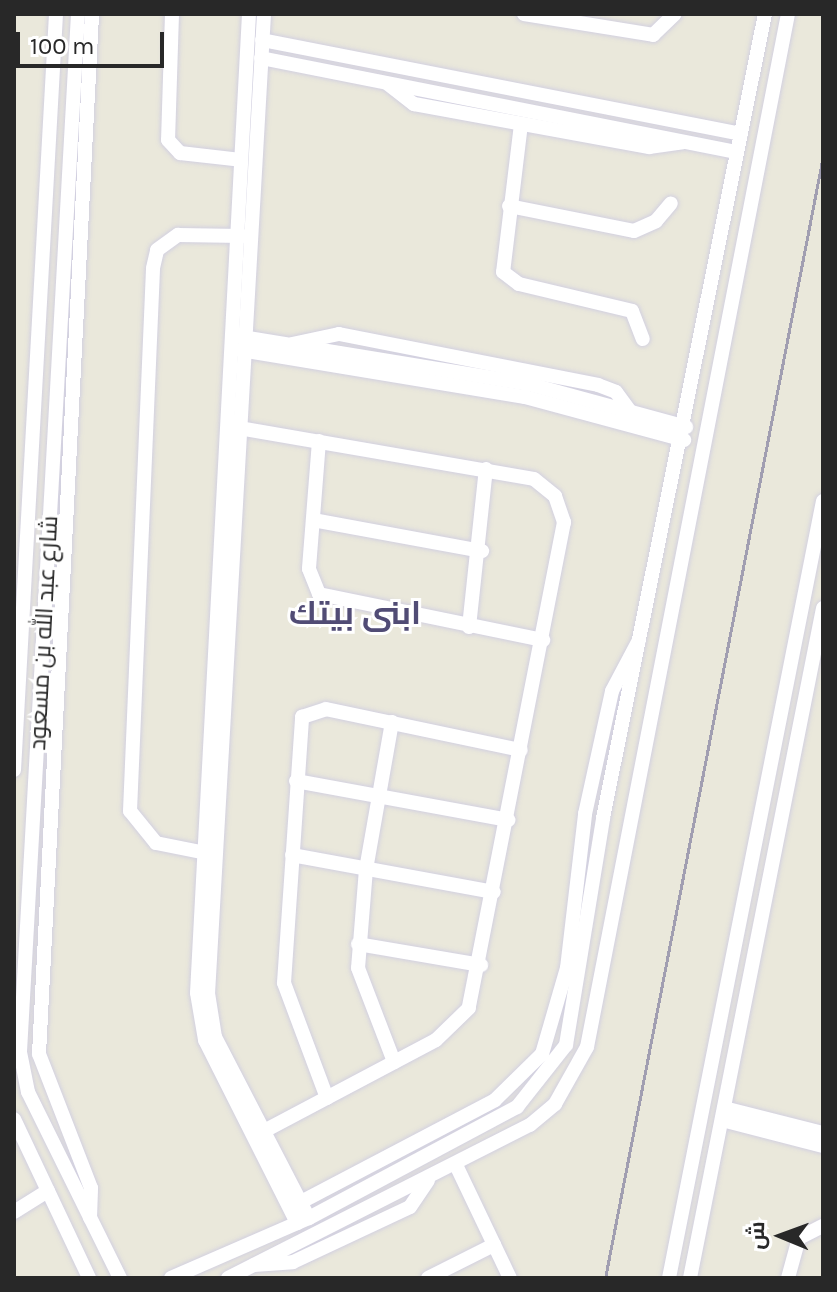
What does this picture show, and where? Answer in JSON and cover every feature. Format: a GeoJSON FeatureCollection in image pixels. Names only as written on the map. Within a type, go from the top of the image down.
{"type":"FeatureCollection","features":[{"type":"Feature","properties":{"kind":"street","name":"شارع عبد الله بن مسعود"},"geometry":{"type":"LineString","coordinates":[[14,770],[56,14]]}},
{"type":"Feature","properties":{"kind":"street"},"geometry":{"type":"LineString","coordinates":[[172,14],[168,140],[180,153],[241,160]]}},
{"type":"Feature","properties":{"kind":"street"},"geometry":{"type":"LineString","coordinates":[[249,14],[241,160],[241,344],[233,404],[239,428],[208,912],[198,1009],[222,1063],[303,1220]]}},
{"type":"Feature","properties":{"kind":"street"},"geometry":{"type":"LineString","coordinates":[[208,912],[206,853],[217,754],[241,236],[264,14]]}},
{"type":"Feature","properties":{"kind":"street"},"geometry":{"type":"LineString","coordinates":[[524,14],[585,20],[653,35],[675,14]]}},
{"type":"Feature","properties":{"kind":"street"},"geometry":{"type":"LineString","coordinates":[[171,1278],[194,1273],[303,1220],[471,1132],[539,1088],[566,1045],[574,1015],[603,818],[685,433],[708,297],[765,14]]}},
{"type":"Feature","properties":{"kind":"street"},"geometry":{"type":"LineString","coordinates":[[233,1277],[456,1165],[555,1104],[587,1047],[788,14]]}},
{"type":"Feature","properties":{"kind":"street","name":"شارع عبد الله بن مسعود"},"geometry":{"type":"LineString","coordinates":[[84,20],[64,165],[57,402],[59,512],[44,621],[30,854],[20,916],[23,1075],[120,1278]]}},
{"type":"Feature","properties":{"kind":"street"},"geometry":{"type":"LineString","coordinates":[[84,20],[74,402],[59,512],[60,621],[46,854],[39,1054],[91,1188],[90,1218]]}},
{"type":"Feature","properties":{"kind":"street"},"geometry":{"type":"LineString","coordinates":[[262,40],[741,134]]}},
{"type":"Feature","properties":{"kind":"street"},"geometry":{"type":"LineString","coordinates":[[261,58],[737,152]]}},
{"type":"Feature","properties":{"kind":"street"},"geometry":{"type":"LineString","coordinates":[[388,84],[414,104],[661,149],[683,142]]}},
{"type":"Feature","properties":{"kind":"street"},"geometry":{"type":"LineString","coordinates":[[521,124],[501,262],[510,279],[632,311],[643,339]]}},
{"type":"Feature","properties":{"kind":"street"},"geometry":{"type":"LineString","coordinates":[[64,165],[79,166]]}},
{"type":"Feature","properties":{"kind":"street"},"geometry":{"type":"LineString","coordinates":[[509,206],[634,231],[656,221],[671,203]]}},
{"type":"Feature","properties":{"kind":"street"},"geometry":{"type":"LineString","coordinates":[[206,853],[156,843],[130,811],[153,268],[157,250],[178,235],[241,236]]}},
{"type":"Feature","properties":{"kind":"street"},"geometry":{"type":"LineString","coordinates":[[708,297],[730,302]]}},
{"type":"Feature","properties":{"kind":"street"},"geometry":{"type":"LineString","coordinates":[[241,344],[291,345],[529,384],[630,411],[685,433]]}},
{"type":"Feature","properties":{"kind":"street"},"geometry":{"type":"LineString","coordinates":[[241,344],[525,397],[685,433]]}},
{"type":"Feature","properties":{"kind":"street"},"geometry":{"type":"LineString","coordinates":[[57,402],[74,402]]}},
{"type":"Feature","properties":{"kind":"street"},"geometry":{"type":"LineString","coordinates":[[239,428],[534,479],[562,508],[543,640],[481,965],[460,1021],[394,1062],[264,1131]]}},
{"type":"Feature","properties":{"kind":"street"},"geometry":{"type":"LineString","coordinates":[[319,441],[309,569],[319,594],[543,640]]}},
{"type":"Feature","properties":{"kind":"street"},"geometry":{"type":"LineString","coordinates":[[469,627],[482,551],[486,469]]}},
{"type":"Feature","properties":{"kind":"street"},"geometry":{"type":"LineString","coordinates":[[671,501],[691,506]]}},
{"type":"Feature","properties":{"kind":"street"},"geometry":{"type":"LineString","coordinates":[[669,1278],[782,707],[818,556],[823,501]]}},
{"type":"Feature","properties":{"kind":"street"},"geometry":{"type":"LineString","coordinates":[[313,520],[482,551]]}},
{"type":"Feature","properties":{"kind":"street"},"geometry":{"type":"LineString","coordinates":[[690,1278],[823,608]]}},
{"type":"Feature","properties":{"kind":"street"},"geometry":{"type":"LineString","coordinates":[[44,621],[60,621]]}},
{"type":"Feature","properties":{"kind":"street"},"geometry":{"type":"LineString","coordinates":[[301,1202],[463,1117],[530,1072],[557,1011],[572,926],[585,814],[618,671],[641,637]]}},
{"type":"Feature","properties":{"kind":"street"},"geometry":{"type":"LineString","coordinates":[[782,707],[802,711]]}},
{"type":"Feature","properties":{"kind":"street"},"geometry":{"type":"LineString","coordinates":[[327,1098],[284,983],[300,726],[308,710],[392,722],[521,750]]}},
{"type":"Feature","properties":{"kind":"street"},"geometry":{"type":"LineString","coordinates":[[392,722],[366,869],[358,944],[362,991],[394,1062]]}},
{"type":"Feature","properties":{"kind":"street"},"geometry":{"type":"LineString","coordinates":[[296,781],[508,820]]}},
{"type":"Feature","properties":{"kind":"street"},"geometry":{"type":"LineString","coordinates":[[585,814],[603,818]]}},
{"type":"Feature","properties":{"kind":"street"},"geometry":{"type":"LineString","coordinates":[[30,854],[46,854]]}},
{"type":"Feature","properties":{"kind":"street"},"geometry":{"type":"LineString","coordinates":[[292,855],[494,892]]}},
{"type":"Feature","properties":{"kind":"street"},"geometry":{"type":"LineString","coordinates":[[746,890],[766,893]]}},
{"type":"Feature","properties":{"kind":"street"},"geometry":{"type":"LineString","coordinates":[[572,926],[588,929]]}},
{"type":"Feature","properties":{"kind":"street"},"geometry":{"type":"LineString","coordinates":[[358,944],[481,965]]}},
{"type":"Feature","properties":{"kind":"street"},"geometry":{"type":"LineString","coordinates":[[557,1011],[574,1015]]}},
{"type":"Feature","properties":{"kind":"street"},"geometry":{"type":"LineString","coordinates":[[222,1063],[264,1131],[301,1202],[303,1220]]}},
{"type":"Feature","properties":{"kind":"street"},"geometry":{"type":"LineString","coordinates":[[723,1114],[823,1133]]}},
{"type":"Feature","properties":{"kind":"street"},"geometry":{"type":"LineString","coordinates":[[463,1117],[471,1132]]}},
{"type":"Feature","properties":{"kind":"street"},"geometry":{"type":"LineString","coordinates":[[14,1119],[89,1278]]}},
{"type":"Feature","properties":{"kind":"street"},"geometry":{"type":"LineString","coordinates":[[760,1123],[823,1146]]}},
{"type":"Feature","properties":{"kind":"street"},"geometry":{"type":"LineString","coordinates":[[456,1165],[510,1278]]}},
{"type":"Feature","properties":{"kind":"street"},"geometry":{"type":"LineString","coordinates":[[401,1169],[411,1189]]}},
{"type":"Feature","properties":{"kind":"street"},"geometry":{"type":"LineString","coordinates":[[253,1265],[293,1262],[410,1207],[428,1180]]}},
{"type":"Feature","properties":{"kind":"street"},"geometry":{"type":"LineString","coordinates":[[18,1208],[48,1191]]}},
{"type":"Feature","properties":{"kind":"street"},"geometry":{"type":"LineString","coordinates":[[788,1278],[799,1238],[823,1226]]}},
{"type":"Feature","properties":{"kind":"street"},"geometry":{"type":"LineString","coordinates":[[428,1278],[494,1245]]}},
{"type":"Feature","properties":{"kind":"railway"},"geometry":{"type":"LineString","coordinates":[[605,1278],[823,155]]}},
{"type":"Feature","properties":{"kind":"district","name":"ابنى بيتك"},"geometry":{"type":"Point","coordinates":[355,614]}}]}
